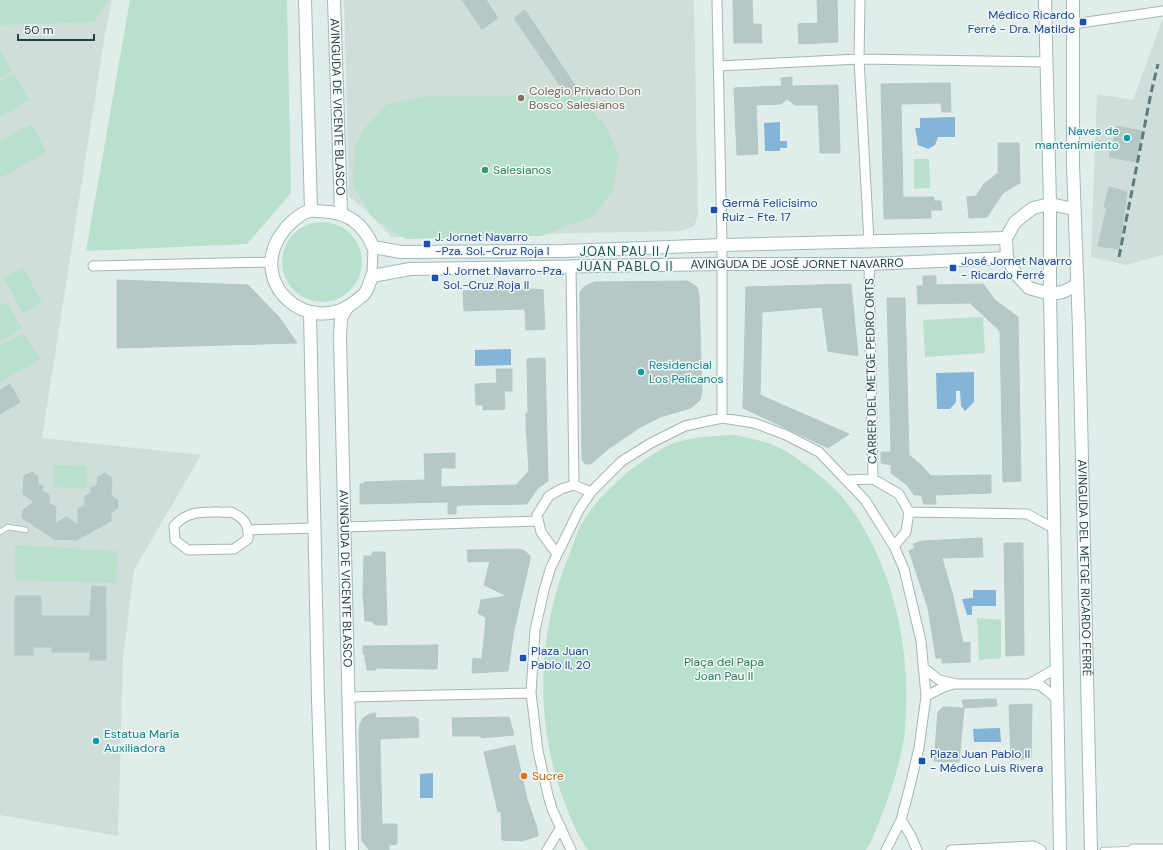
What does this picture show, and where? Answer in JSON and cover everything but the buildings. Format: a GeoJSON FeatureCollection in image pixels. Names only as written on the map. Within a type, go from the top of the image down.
{"type":"FeatureCollection","features":[{"type":"Feature","properties":{"kind":"street"},"geometry":{"type":"LineString","coordinates":[[305,0],[310,210]]}},
{"type":"Feature","properties":{"kind":"street","name":"AVINGUDA DE VICENTE BLASCO"},"geometry":{"type":"LineString","coordinates":[[334,0],[341,213]]}},
{"type":"Feature","properties":{"kind":"street"},"geometry":{"type":"LineString","coordinates":[[717,0],[722,245],[722,418]]}},
{"type":"Feature","properties":{"kind":"street"},"geometry":{"type":"LineString","coordinates":[[860,0],[859,59],[869,242]]}},
{"type":"Feature","properties":{"kind":"street"},"geometry":{"type":"LineString","coordinates":[[1045,0],[1050,204],[1050,294],[1060,850]]}},
{"type":"Feature","properties":{"kind":"street","name":"AVINGUDA DEL METGE RICARDO FERRÉ"},"geometry":{"type":"LineString","coordinates":[[1073,0],[1074,209],[1079,337],[1091,850]]}},
{"type":"Feature","properties":{"kind":"street"},"geometry":{"type":"LineString","coordinates":[[1073,24],[1163,11]]}},
{"type":"Feature","properties":{"kind":"street"},"geometry":{"type":"LineString","coordinates":[[718,66],[859,59],[1046,62]]}},
{"type":"Feature","properties":{"kind":"street"},"geometry":{"type":"LineString","coordinates":[[1074,209],[1050,204],[1032,208],[1015,222],[1006,238],[1007,258],[1029,288],[1050,294],[1063,292],[1077,285]]}},
{"type":"Feature","properties":{"kind":"street"},"geometry":{"type":"LineString","coordinates":[[310,210],[341,213],[358,222],[369,238],[373,247],[372,276],[365,293],[346,309],[325,313],[310,312],[295,307],[279,291],[272,276],[271,262],[274,243],[286,226],[310,210]]}},
{"type":"Feature","properties":{"kind":"street","name":"AVINGUDA DE JOSÉ JORNET NAVARRO"},"geometry":{"type":"LineString","coordinates":[[373,247],[401,252],[563,251],[722,245],[1006,238]]}},
{"type":"Feature","properties":{"kind":"street","name":"AVINGUDA DE JOSÉ JORNET NAVARRO"},"geometry":{"type":"LineString","coordinates":[[372,276],[410,269],[721,264],[869,264],[1007,258]]}},
{"type":"Feature","properties":{"kind":"street"},"geometry":{"type":"LineString","coordinates":[[93,266],[271,262]]}},
{"type":"Feature","properties":{"kind":"street","name":"CARRER DEL METGE PEDRO ORTS"},"geometry":{"type":"LineString","coordinates":[[869,264],[873,479]]}},
{"type":"Feature","properties":{"kind":"street"},"geometry":{"type":"LineString","coordinates":[[571,267],[574,485]]}},
{"type":"Feature","properties":{"kind":"street","name":"AVINGUDA DE VICENTE BLASCO"},"geometry":{"type":"LineString","coordinates":[[346,309],[341,318],[340,337],[352,850]]}},
{"type":"Feature","properties":{"kind":"street"},"geometry":{"type":"LineString","coordinates":[[310,312],[318,699],[323,850]]}},
{"type":"Feature","properties":{"kind":"street"},"geometry":{"type":"LineString","coordinates":[[571,850],[548,795],[538,751],[530,693],[535,630],[544,590],[557,554],[571,523],[591,492],[622,461],[651,443],[685,426],[722,418],[754,423],[819,452],[848,480],[873,511],[894,546],[904,569],[921,641],[926,696],[919,748],[901,820],[886,850]]}},
{"type":"Feature","properties":{"kind":"street"},"geometry":{"type":"LineString","coordinates":[[848,480],[873,479],[899,494],[909,512],[906,532],[894,546]]}},
{"type":"Feature","properties":{"kind":"street"},"geometry":{"type":"LineString","coordinates":[[557,554],[541,532],[537,515],[549,496],[574,485],[591,492]]}},
{"type":"Feature","properties":{"kind":"street"},"geometry":{"type":"LineString","coordinates":[[231,512],[240,516],[247,524],[249,530],[248,539],[234,549],[188,550],[175,540],[174,526],[179,519],[189,513],[231,512]]}},
{"type":"Feature","properties":{"kind":"street"},"geometry":{"type":"LineString","coordinates":[[909,512],[1027,514],[1055,529]]}},
{"type":"Feature","properties":{"kind":"street"},"geometry":{"type":"LineString","coordinates":[[345,527],[538,521]]}},
{"type":"Feature","properties":{"kind":"street"},"geometry":{"type":"LineString","coordinates":[[249,530],[315,528]]}},
{"type":"Feature","properties":{"kind":"street"},"geometry":{"type":"LineString","coordinates":[[923,667],[939,680],[957,684],[1040,685],[1057,699]]}},
{"type":"Feature","properties":{"kind":"street"},"geometry":{"type":"LineString","coordinates":[[1029,684],[1057,668]]}},
{"type":"Feature","properties":{"kind":"street"},"geometry":{"type":"LineString","coordinates":[[926,696],[944,687],[957,684]]}},
{"type":"Feature","properties":{"kind":"street"},"geometry":{"type":"LineString","coordinates":[[348,697],[530,693]]}},
{"type":"Feature","properties":{"kind":"street"},"geometry":{"type":"LineString","coordinates":[[901,820],[910,834],[917,850]]}},
{"type":"Feature","properties":{"kind":"street"},"geometry":{"type":"LineString","coordinates":[[547,850],[561,827]]}},
{"type":"Feature","properties":{"kind":"street"},"geometry":{"type":"LineString","coordinates":[[951,850],[1034,846],[1040,850]]}},
{"type":"Feature","properties":{"kind":"street"},"geometry":{"type":"LineString","coordinates":[[1133,849],[1163,848]]}},
{"type":"Feature","properties":{"kind":"lane"},"geometry":{"type":"LineString","coordinates":[[0,532],[8,528],[26,530]]}},
{"type":"Feature","properties":{"kind":"lane"},"geometry":{"type":"LineString","coordinates":[[1103,850],[1133,849]]}},
{"type":"Feature","properties":{"kind":"shaded area"},"geometry":{"type":"Polygon","coordinates":[[[0,0],[112,0],[105,34],[42,438],[201,455],[134,570],[123,658],[118,836],[0,815],[0,0]]]}},
{"type":"Feature","properties":{"kind":"shaded area","name":"Colegio Privado Don Bosco Salesianos"},"geometry":{"type":"Polygon","coordinates":[[[344,0],[694,0],[698,216],[694,226],[682,231],[391,237],[372,216],[349,196],[344,0]]]}},
{"type":"Feature","properties":{"kind":"shaded area"},"geometry":{"type":"Polygon","coordinates":[[[1163,18],[1163,255],[1126,265],[1091,257],[1097,94],[1133,100],[1163,18]]]}},
{"type":"Feature","properties":{"kind":"green space"},"geometry":{"type":"Polygon","coordinates":[[[0,0],[109,0],[94,22],[0,25],[0,0]]]}},
{"type":"Feature","properties":{"kind":"green space"},"geometry":{"type":"Polygon","coordinates":[[[130,0],[287,0],[291,193],[247,244],[86,251],[130,0]]]}},
{"type":"Feature","properties":{"kind":"green space"},"geometry":{"type":"Polygon","coordinates":[[[0,50],[12,71],[0,78],[0,50]]]}},
{"type":"Feature","properties":{"kind":"green space"},"geometry":{"type":"Polygon","coordinates":[[[14,74],[29,100],[0,117],[0,82],[14,74]]]}},
{"type":"Feature","properties":{"kind":"green space","name":"Salesianos"},"geometry":{"type":"Polygon","coordinates":[[[590,95],[592,111],[607,128],[619,156],[612,191],[594,216],[541,236],[406,239],[373,218],[353,185],[355,146],[364,129],[387,104],[429,96],[590,95]]]}},
{"type":"Feature","properties":{"kind":"green space"},"geometry":{"type":"Polygon","coordinates":[[[31,124],[47,152],[0,178],[0,141],[31,124]]]}},
{"type":"Feature","properties":{"kind":"green space"},"geometry":{"type":"Polygon","coordinates":[[[914,159],[929,159],[930,188],[914,189],[914,159]]]}},
{"type":"Feature","properties":{"kind":"green space"},"geometry":{"type":"Polygon","coordinates":[[[322,222],[337,225],[350,234],[359,247],[362,262],[359,277],[350,290],[337,299],[322,302],[307,299],[294,290],[285,277],[282,262],[285,247],[294,234],[307,225],[322,222]]]}},
{"type":"Feature","properties":{"kind":"green space"},"geometry":{"type":"Polygon","coordinates":[[[23,267],[42,303],[23,313],[3,277],[23,267]]]}},
{"type":"Feature","properties":{"kind":"green space"},"geometry":{"type":"Polygon","coordinates":[[[7,302],[22,329],[0,341],[0,306],[7,302]]]}},
{"type":"Feature","properties":{"kind":"green space"},"geometry":{"type":"Polygon","coordinates":[[[983,317],[985,353],[925,357],[923,320],[983,317]]]}},
{"type":"Feature","properties":{"kind":"green space"},"geometry":{"type":"Polygon","coordinates":[[[24,333],[40,359],[0,382],[0,346],[24,333]]]}},
{"type":"Feature","properties":{"kind":"green space","name":"Plaça del Papa Joan Pau II"},"geometry":{"type":"Polygon","coordinates":[[[735,435],[771,444],[789,453],[829,483],[843,498],[859,520],[873,545],[884,571],[893,597],[900,625],[906,681],[905,735],[895,778],[886,804],[871,842],[866,850],[588,850],[572,820],[554,771],[544,708],[543,677],[546,645],[551,614],[559,583],[581,525],[598,501],[630,470],[655,453],[674,443],[700,438],[735,435]]]}},
{"type":"Feature","properties":{"kind":"green space"},"geometry":{"type":"Polygon","coordinates":[[[54,465],[87,466],[86,488],[53,487],[54,465]]]}},
{"type":"Feature","properties":{"kind":"green space"},"geometry":{"type":"Polygon","coordinates":[[[15,545],[117,551],[116,583],[15,580],[15,545]]]}},
{"type":"Feature","properties":{"kind":"green space"},"geometry":{"type":"Polygon","coordinates":[[[977,618],[1001,620],[1001,658],[979,660],[977,618]]]}},
{"type":"Feature","properties":{"kind":"water"},"geometry":{"type":"Polygon","coordinates":[[[955,117],[955,137],[938,137],[935,145],[928,149],[918,145],[915,128],[920,128],[920,118],[955,117]]]}},
{"type":"Feature","properties":{"kind":"water"},"geometry":{"type":"Polygon","coordinates":[[[780,122],[780,141],[787,141],[787,148],[780,148],[780,151],[765,151],[764,123],[780,122]]]}},
{"type":"Feature","properties":{"kind":"water"},"geometry":{"type":"Polygon","coordinates":[[[511,349],[511,365],[475,366],[475,350],[511,349]]]}},
{"type":"Feature","properties":{"kind":"water"},"geometry":{"type":"Polygon","coordinates":[[[974,372],[974,402],[965,411],[961,406],[960,391],[956,391],[956,402],[950,409],[937,409],[936,373],[974,372]]]}},
{"type":"Feature","properties":{"kind":"water"},"geometry":{"type":"Polygon","coordinates":[[[973,590],[996,590],[996,606],[972,606],[972,615],[967,615],[962,599],[973,598],[973,590]]]}},
{"type":"Feature","properties":{"kind":"water"},"geometry":{"type":"Polygon","coordinates":[[[1000,728],[1001,742],[974,742],[973,729],[1000,728]]]}},
{"type":"Feature","properties":{"kind":"water"},"geometry":{"type":"Polygon","coordinates":[[[433,773],[433,798],[420,798],[420,774],[433,773]]]}},
{"type":"Feature","properties":{"kind":"railway"},"geometry":{"type":"LineString","coordinates":[[1119,257],[1158,64]]}},
{"type":"Feature","properties":{"kind":"place","name":"Médico Ricardo Ferré - Dra. Matilde"},"geometry":{"type":"Point","coordinates":[1083,22]}},
{"type":"Feature","properties":{"kind":"place","name":"Colegio Privado Don Bosco Salesianos"},"geometry":{"type":"Point","coordinates":[521,98]}},
{"type":"Feature","properties":{"kind":"place","name":"Naves de mantenimiento"},"geometry":{"type":"Point","coordinates":[1127,138]}},
{"type":"Feature","properties":{"kind":"place","name":"Salesianos"},"geometry":{"type":"Point","coordinates":[485,170]}},
{"type":"Feature","properties":{"kind":"place","name":"Germá Felicísimo Ruiz - Fte. 17"},"geometry":{"type":"Point","coordinates":[714,210]}},
{"type":"Feature","properties":{"kind":"place","name":"J. Jornet Navarro -Pza. Sol.-Cruz Roja I"},"geometry":{"type":"Point","coordinates":[427,244]}},
{"type":"Feature","properties":{"kind":"place","name":"José Jornet Navarro - Ricardo Ferré"},"geometry":{"type":"Point","coordinates":[953,268]}},
{"type":"Feature","properties":{"kind":"place","name":"J. Jornet Navarro-Pza. Sol.-Cruz Roja II"},"geometry":{"type":"Point","coordinates":[435,278]}},
{"type":"Feature","properties":{"kind":"place","name":"Residencial Los Pelícanos"},"geometry":{"type":"Point","coordinates":[641,372]}},
{"type":"Feature","properties":{"kind":"place","name":"Plaza Juan Pablo II, 20"},"geometry":{"type":"Point","coordinates":[523,658]}},
{"type":"Feature","properties":{"kind":"place","name":"Estatua María Auxiliadora"},"geometry":{"type":"Point","coordinates":[96,741]}},
{"type":"Feature","properties":{"kind":"place","name":"Plaza Juan Pablo II - Médico Luis Rivera"},"geometry":{"type":"Point","coordinates":[922,761]}},
{"type":"Feature","properties":{"kind":"place","name":"Sucre"},"geometry":{"type":"Point","coordinates":[524,776]}},
{"type":"Feature","properties":{"kind":"district","name":"JOAN PAU II / JUAN PABLO II"},"geometry":{"type":"Point","coordinates":[625,258]}}]}
